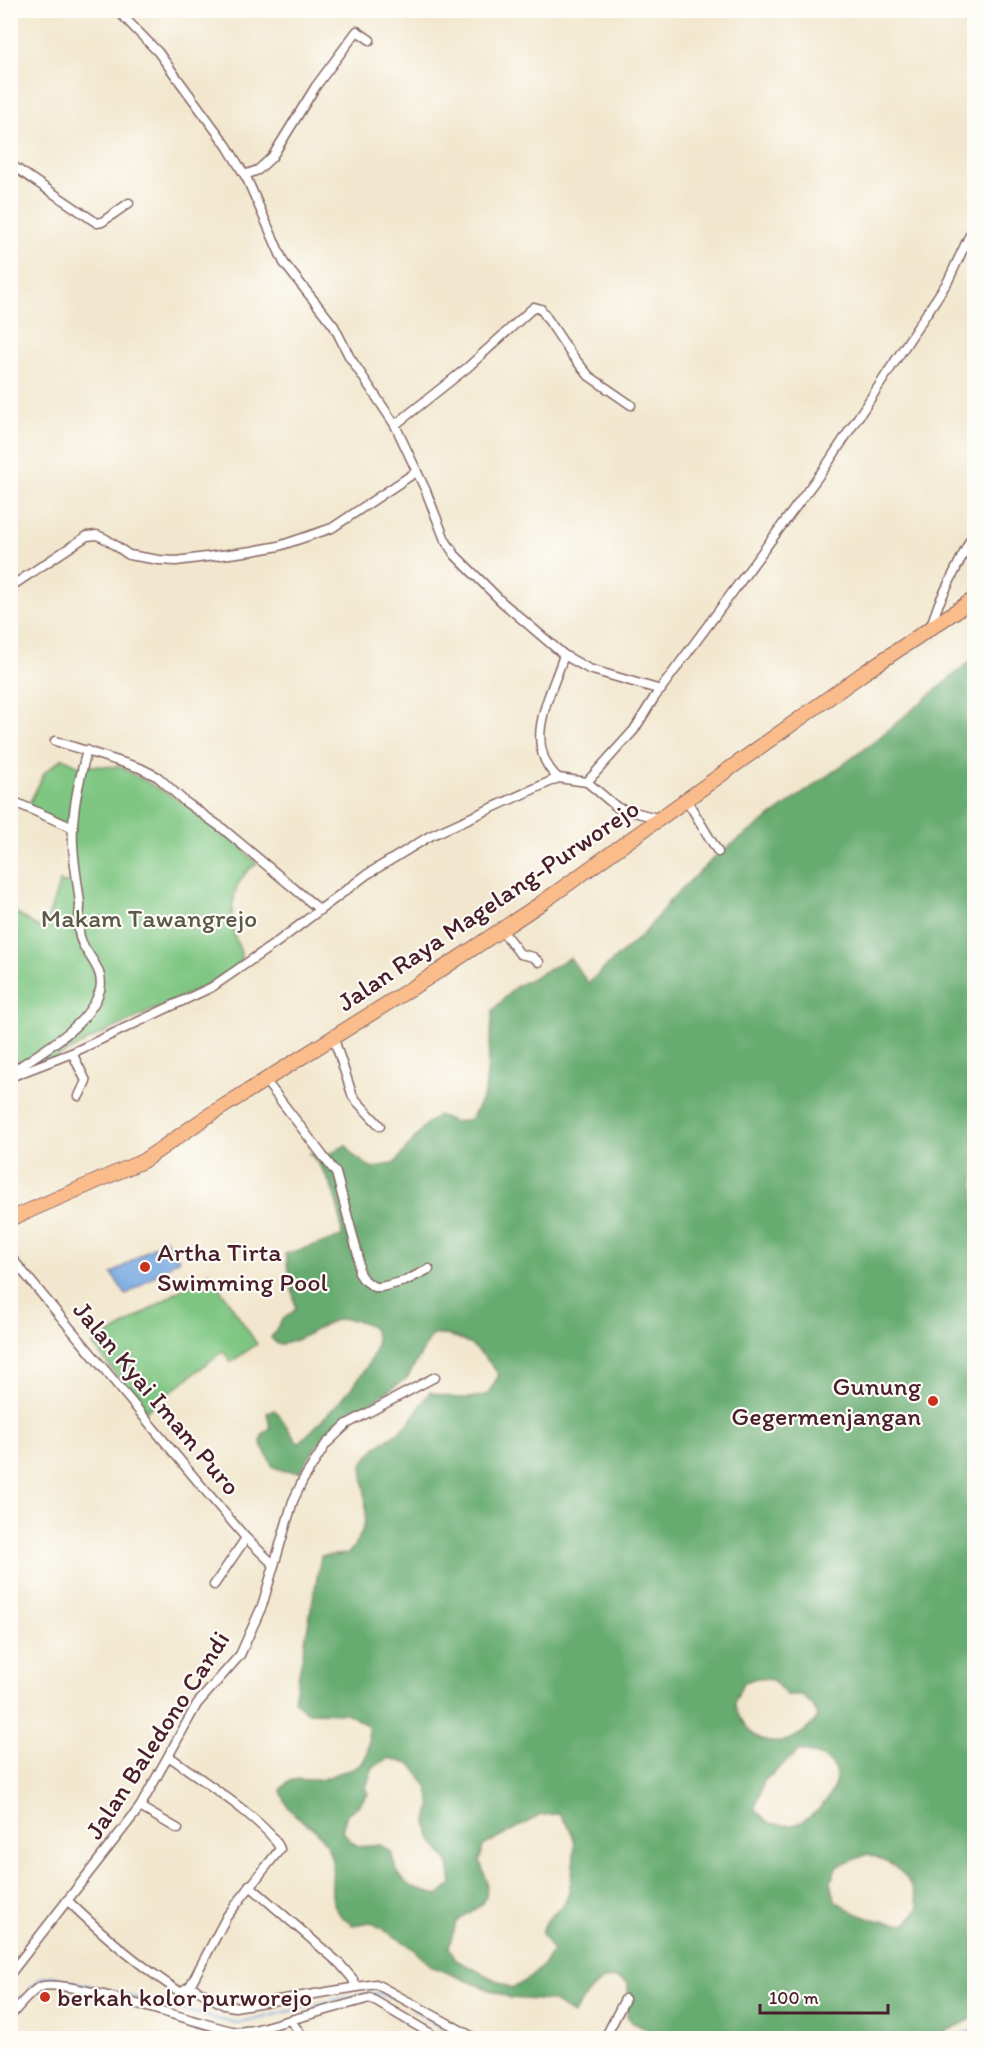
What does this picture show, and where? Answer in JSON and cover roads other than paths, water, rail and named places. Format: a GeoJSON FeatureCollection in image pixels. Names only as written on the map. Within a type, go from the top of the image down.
{"type":"FeatureCollection","features":[{"type":"Feature","properties":{"kind":"main road","name":"Jalan Raya Magelang-Purworejo"},"geometry":{"type":"LineString","coordinates":[[10,1219],[143,1161],[333,1036],[501,930],[930,628],[975,599]]}},
{"type":"Feature","properties":{"kind":"street"},"geometry":{"type":"LineString","coordinates":[[117,10],[158,52],[227,146],[245,175],[284,263],[334,326],[349,356],[395,424],[426,491],[445,540],[455,555],[510,609],[564,656],[589,669],[660,690]]}},
{"type":"Feature","properties":{"kind":"street"},"geometry":{"type":"LineString","coordinates":[[245,175],[258,170],[272,157],[316,86],[357,31],[370,40]]}},
{"type":"Feature","properties":{"kind":"street"},"geometry":{"type":"LineString","coordinates":[[10,164],[97,222],[102,222],[129,203]]}},
{"type":"Feature","properties":{"kind":"street"},"geometry":{"type":"LineString","coordinates":[[587,782],[634,730],[660,690],[826,466],[938,298],[975,226]]}},
{"type":"Feature","properties":{"kind":"street"},"geometry":{"type":"LineString","coordinates":[[395,424],[468,367],[534,307],[541,309],[571,354],[589,376],[631,405]]}},
{"type":"Feature","properties":{"kind":"street"},"geometry":{"type":"LineString","coordinates":[[10,587],[87,536],[97,535],[106,539],[129,555],[176,561],[279,546],[332,528],[416,472]]}},
{"type":"Feature","properties":{"kind":"street"},"geometry":{"type":"LineString","coordinates":[[930,628],[939,603],[975,532]]}},
{"type":"Feature","properties":{"kind":"street"},"geometry":{"type":"LineString","coordinates":[[558,778],[541,753],[538,735],[564,656]]}},
{"type":"Feature","properties":{"kind":"street"},"geometry":{"type":"LineString","coordinates":[[55,741],[140,768],[158,777],[184,801],[222,828],[320,910]]}},
{"type":"Feature","properties":{"kind":"street"},"geometry":{"type":"LineString","coordinates":[[10,1075],[69,1031],[81,1019],[99,992],[97,966],[79,932],[80,906],[73,828],[75,799],[87,750]]}},
{"type":"Feature","properties":{"kind":"street"},"geometry":{"type":"LineString","coordinates":[[10,1075],[72,1053],[212,987],[366,875],[416,844],[558,778],[587,782],[618,808],[661,819]]}},
{"type":"Feature","properties":{"kind":"street"},"geometry":{"type":"LineString","coordinates":[[686,799],[718,852]]}},
{"type":"Feature","properties":{"kind":"street"},"geometry":{"type":"LineString","coordinates":[[10,800],[73,828]]}},
{"type":"Feature","properties":{"kind":"street"},"geometry":{"type":"LineString","coordinates":[[501,930],[520,954],[533,957],[539,962]]}},
{"type":"Feature","properties":{"kind":"street"},"geometry":{"type":"LineString","coordinates":[[333,1036],[353,1097],[380,1126]]}},
{"type":"Feature","properties":{"kind":"street"},"geometry":{"type":"LineString","coordinates":[[72,1053],[85,1078],[85,1086],[79,1096]]}},
{"type":"Feature","properties":{"kind":"street"},"geometry":{"type":"LineString","coordinates":[[265,1080],[336,1173],[358,1255],[359,1273],[363,1279],[374,1287],[381,1287],[405,1281],[429,1269]]}},
{"type":"Feature","properties":{"kind":"street","name":"Jalan Kyai Imam Puro"},"geometry":{"type":"LineString","coordinates":[[11,1256],[246,1538],[273,1564]]}},
{"type":"Feature","properties":{"kind":"street","name":"Jalan Baledono Candi"},"geometry":{"type":"LineString","coordinates":[[11,1974],[140,1808],[197,1704],[240,1655],[262,1606],[293,1501],[303,1480],[326,1444],[347,1425],[435,1377]]}},
{"type":"Feature","properties":{"kind":"street"},"geometry":{"type":"LineString","coordinates":[[214,1585],[246,1538]]}},
{"type":"Feature","properties":{"kind":"street"},"geometry":{"type":"LineString","coordinates":[[67,1900],[101,1933],[145,1970],[180,1992],[190,1986],[227,1916],[249,1885],[279,1852],[279,1845],[254,1820],[170,1757]]}},
{"type":"Feature","properties":{"kind":"street"},"geometry":{"type":"LineString","coordinates":[[140,1808],[178,1829]]}},
{"type":"Feature","properties":{"kind":"street"},"geometry":{"type":"LineString","coordinates":[[249,1885],[347,1970],[356,1986]]}},
{"type":"Feature","properties":{"kind":"street"},"geometry":{"type":"LineString","coordinates":[[190,1986],[224,2005],[235,2007],[368,1984],[383,1987],[475,2038]]}},
{"type":"Feature","properties":{"kind":"street"},"geometry":{"type":"LineString","coordinates":[[10,2016],[33,1992],[48,1985],[111,1998],[237,2032],[370,1998],[438,2038]]}},
{"type":"Feature","properties":{"kind":"street"},"geometry":{"type":"LineString","coordinates":[[605,2038],[625,1999]]}},
{"type":"Feature","properties":{"kind":"street"},"geometry":{"type":"LineString","coordinates":[[290,2020],[304,2038]]}},
{"type":"Feature","properties":{"kind":"street"},"geometry":{"type":"LineString","coordinates":[[969,2038],[975,2036]]}},
{"type":"Feature","properties":{"kind":"water","name":"Artha Tirta Swimming Pool"},"geometry":{"type":"Polygon","coordinates":[[[165,1239],[179,1259],[126,1295],[112,1274],[165,1239]]]}},
{"type":"Feature","properties":{"kind":"waterway"},"geometry":{"type":"LineString","coordinates":[[30,1989],[42,1977],[52,1976],[237,2024],[347,1997],[378,1993],[393,1998]]}},
{"type":"Feature","properties":{"kind":"waterway"},"geometry":{"type":"LineString","coordinates":[[10,2007],[23,1995]]}},
{"type":"Feature","properties":{"kind":"waterway"},"geometry":{"type":"LineString","coordinates":[[413,2009],[455,2038]]}},
{"type":"Feature","properties":{"kind":"waterway"},"geometry":{"type":"LineString","coordinates":[[952,2038],[974,2030]]}},
{"type":"Feature","properties":{"kind":"waterway"},"geometry":{"type":"LineString","coordinates":[[715,2038],[722,2035],[745,2038]]}},
{"type":"Feature","properties":{"kind":"place","name":"Artha Tirta Swimming Pool"},"geometry":{"type":"Point","coordinates":[145,1267]}},
{"type":"Feature","properties":{"kind":"place","name":"Gunung Gegermenjangan"},"geometry":{"type":"Point","coordinates":[933,1401]}},
{"type":"Feature","properties":{"kind":"place","name":"berkah kolor purworejo"},"geometry":{"type":"Point","coordinates":[45,1997]}},
{"type":"Feature","properties":{"kind":"park label","name":"Makam Tawangrejo"},"geometry":{"type":"Point","coordinates":[149,918]}}]}
